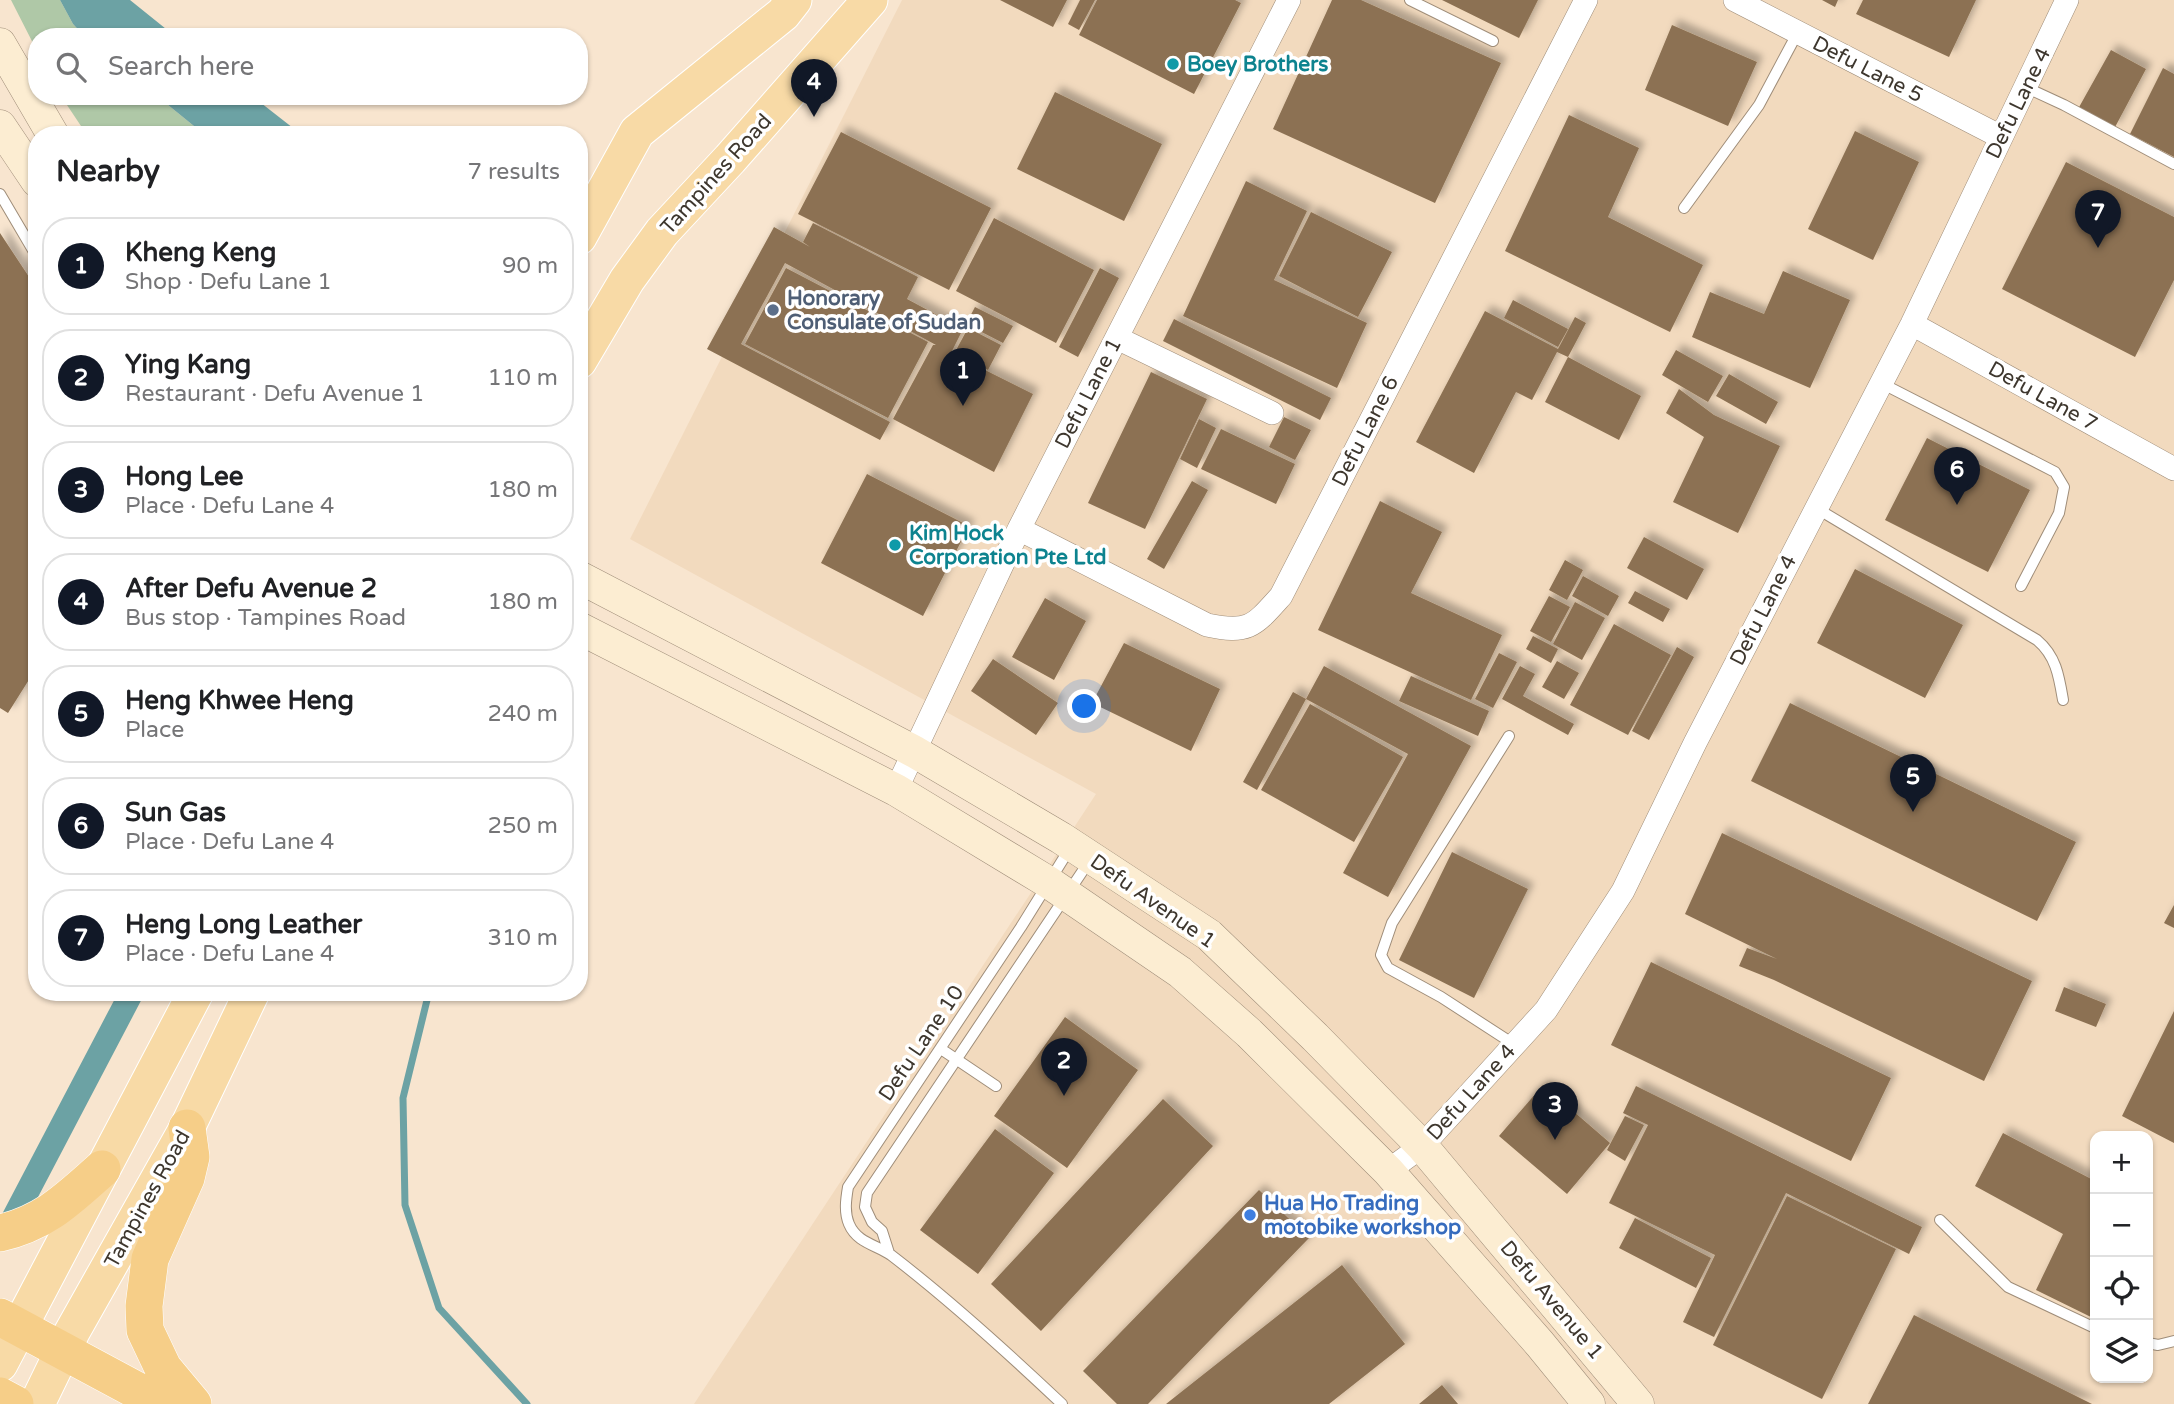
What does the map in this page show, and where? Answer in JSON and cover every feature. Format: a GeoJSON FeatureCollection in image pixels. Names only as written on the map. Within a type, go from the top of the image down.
{"type":"FeatureCollection","features":[{"type":"Feature","properties":{"kind":"highway"},"geometry":{"type":"LineString","coordinates":[[187,1128],[191,1157],[186,1178],[150,1259],[144,1306],[145,1330],[163,1368],[193,1404]]}},
{"type":"Feature","properties":{"kind":"highway"},"geometry":{"type":"LineString","coordinates":[[0,1233],[23,1228],[48,1214],[102,1169]]}},
{"type":"Feature","properties":{"kind":"highway"},"geometry":{"type":"LineString","coordinates":[[10,1322],[162,1404]]}},
{"type":"Feature","properties":{"kind":"highway"},"geometry":{"type":"LineString","coordinates":[[0,1396],[15,1404]]}},
{"type":"Feature","properties":{"kind":"main road"},"geometry":{"type":"LineString","coordinates":[[588,213],[637,132],[783,14],[794,0]]}},
{"type":"Feature","properties":{"kind":"main road","name":"Tampines Road"},"geometry":{"type":"LineString","coordinates":[[588,345],[627,280],[662,232],[870,0]]}},
{"type":"Feature","properties":{"kind":"main road"},"geometry":{"type":"LineString","coordinates":[[0,44],[28,92]]}},
{"type":"Feature","properties":{"kind":"main road"},"geometry":{"type":"LineString","coordinates":[[36,105],[48,126]]}},
{"type":"Feature","properties":{"kind":"main road"},"geometry":{"type":"LineString","coordinates":[[0,126],[28,168]]}},
{"type":"Feature","properties":{"kind":"main road","name":"Defu Avenue 1"},"geometry":{"type":"LineString","coordinates":[[588,582],[915,752],[1082,851],[1209,935],[1315,1037],[1422,1146],[1638,1404]]}},
{"type":"Feature","properties":{"kind":"main road","name":"Defu Avenue 1"},"geometry":{"type":"LineString","coordinates":[[588,633],[896,790],[1057,889],[1180,972],[1249,1034],[1388,1171],[1589,1404]]}},
{"type":"Feature","properties":{"kind":"main road"},"geometry":{"type":"LineString","coordinates":[[0,1364],[10,1322],[102,1169],[191,1001]]}},
{"type":"Feature","properties":{"kind":"main road","name":"Tampines Road"},"geometry":{"type":"LineString","coordinates":[[37,1404],[63,1350],[187,1128],[248,1001]]}},
{"type":"Feature","properties":{"kind":"street","name":"Defu Lane 1"},"geometry":{"type":"LineString","coordinates":[[896,790],[1019,528],[1290,0]]}},
{"type":"Feature","properties":{"kind":"street","name":"Defu Lane 6"},"geometry":{"type":"LineString","coordinates":[[1019,528],[1207,625],[1233,631],[1257,623],[1281,596],[1586,0]]}},
{"type":"Feature","properties":{"kind":"street","name":"Defu Lane 5"},"geometry":{"type":"LineString","coordinates":[[1735,0],[2001,137]]}},
{"type":"Feature","properties":{"kind":"street","name":"Defu Lane 4"},"geometry":{"type":"LineString","coordinates":[[1388,1171],[1422,1146],[1546,1010],[1623,891],[1695,743],[1912,324],[2067,0]]}},
{"type":"Feature","properties":{"kind":"street","name":"Defu Lane 7"},"geometry":{"type":"LineString","coordinates":[[1912,324],[2174,468]]}},
{"type":"Feature","properties":{"kind":"street"},"geometry":{"type":"LineString","coordinates":[[1116,338],[1272,413]]}},
{"type":"Feature","properties":{"kind":"lane"},"geometry":{"type":"LineString","coordinates":[[1410,0],[1493,41]]}},
{"type":"Feature","properties":{"kind":"lane"},"geometry":{"type":"LineString","coordinates":[[1684,208],[1759,105],[1798,32]]}},
{"type":"Feature","properties":{"kind":"lane"},"geometry":{"type":"LineString","coordinates":[[2025,87],[2174,164]]}},
{"type":"Feature","properties":{"kind":"lane"},"geometry":{"type":"LineString","coordinates":[[0,194],[28,242]]}},
{"type":"Feature","properties":{"kind":"lane"},"geometry":{"type":"LineString","coordinates":[[1881,383],[2055,471],[2064,487],[2059,513],[2021,586]]}},
{"type":"Feature","properties":{"kind":"lane"},"geometry":{"type":"LineString","coordinates":[[1816,508],[2043,645],[2049,650],[2059,671],[2063,700]]}},
{"type":"Feature","properties":{"kind":"lane"},"geometry":{"type":"LineString","coordinates":[[1509,736],[1392,923],[1381,954],[1388,968],[1441,997],[1515,1045]]}},
{"type":"Feature","properties":{"kind":"lane","name":"Defu Lane 10"},"geometry":{"type":"LineString","coordinates":[[889,1253],[882,1231],[872,1222],[865,1207],[867,1193],[957,1060],[1082,851]]}},
{"type":"Feature","properties":{"kind":"lane","name":"Defu Lane 10"},"geometry":{"type":"LineString","coordinates":[[1062,1404],[889,1253],[863,1242],[849,1225],[845,1203],[848,1187],[1021,927],[1057,889],[1082,851]]}},
{"type":"Feature","properties":{"kind":"lane"},"geometry":{"type":"LineString","coordinates":[[940,1049],[996,1086]]}},
{"type":"Feature","properties":{"kind":"lane"},"geometry":{"type":"LineString","coordinates":[[1940,1220],[2008,1287],[2090,1326]]}},
{"type":"Feature","properties":{"kind":"lane"},"geometry":{"type":"LineString","coordinates":[[2153,1344],[2174,1341]]}},
{"type":"Feature","properties":{"kind":"shaded area"},"geometry":{"type":"Polygon","coordinates":[[[902,0],[2174,0],[2174,1404],[694,1404],[1096,794],[630,539],[902,0]]]}},
{"type":"Feature","properties":{"kind":"green space"},"geometry":{"type":"Polygon","coordinates":[[[11,0],[60,0],[77,28],[28,28],[28,33],[11,0]]]}},
{"type":"Feature","properties":{"kind":"green space"},"geometry":{"type":"Polygon","coordinates":[[[67,105],[168,105],[194,126],[81,126],[67,105]]]}},
{"type":"Feature","properties":{"kind":"water"},"geometry":{"type":"Polygon","coordinates":[[[60,0],[130,0],[165,28],[77,28],[60,0]]]}},
{"type":"Feature","properties":{"kind":"water"},"geometry":{"type":"Polygon","coordinates":[[[168,105],[264,105],[290,126],[194,126],[168,105]]]}},
{"type":"Feature","properties":{"kind":"building"},"geometry":{"type":"Polygon","coordinates":[[[1000,0],[1067,0],[1053,27],[1000,0]]]}},
{"type":"Feature","properties":{"kind":"building"},"geometry":{"type":"Polygon","coordinates":[[[1080,0],[1095,0],[1079,30],[1068,24],[1080,0]]]}},
{"type":"Feature","properties":{"kind":"building","name":"Boey Brothers"},"geometry":{"type":"Polygon","coordinates":[[[1097,0],[1235,0],[1241,3],[1194,94],[1079,35],[1097,0]]]}},
{"type":"Feature","properties":{"kind":"building"},"geometry":{"type":"Polygon","coordinates":[[[1332,0],[1361,0],[1501,63],[1435,203],[1273,129],[1332,0]]]}},
{"type":"Feature","properties":{"kind":"building"},"geometry":{"type":"Polygon","coordinates":[[[1442,0],[1538,0],[1519,38],[1442,0]]]}},
{"type":"Feature","properties":{"kind":"building"},"geometry":{"type":"Polygon","coordinates":[[[1822,0],[1838,0],[1835,7],[1822,0]]]}},
{"type":"Feature","properties":{"kind":"building"},"geometry":{"type":"Polygon","coordinates":[[[1863,0],[1976,0],[1949,57],[1856,14],[1863,0]]]}},
{"type":"Feature","properties":{"kind":"building"},"geometry":{"type":"Polygon","coordinates":[[[1672,25],[1757,62],[1728,126],[1645,90],[1672,25]]]}},
{"type":"Feature","properties":{"kind":"building"},"geometry":{"type":"Polygon","coordinates":[[[2111,50],[2146,69],[2114,129],[2078,109],[2111,50]]]}},
{"type":"Feature","properties":{"kind":"building"},"geometry":{"type":"Polygon","coordinates":[[[2163,68],[2174,74],[2174,157],[2130,134],[2163,68]]]}},
{"type":"Feature","properties":{"kind":"building"},"geometry":{"type":"Polygon","coordinates":[[[1055,92],[1162,144],[1124,221],[1017,169],[1055,92]]]}},
{"type":"Feature","properties":{"kind":"building"},"geometry":{"type":"Polygon","coordinates":[[[1569,115],[1639,148],[1608,217],[1703,265],[1670,332],[1505,251],[1569,115]]]}},
{"type":"Feature","properties":{"kind":"building"},"geometry":{"type":"Polygon","coordinates":[[[1855,131],[1919,162],[1873,260],[1808,229],[1855,131]]]}},
{"type":"Feature","properties":{"kind":"building"},"geometry":{"type":"Polygon","coordinates":[[[841,132],[991,208],[949,290],[798,214],[841,132]]]}},
{"type":"Feature","properties":{"kind":"building"},"geometry":{"type":"Polygon","coordinates":[[[2066,162],[2174,217],[2174,280],[2135,357],[2002,289],[2066,162]]]}},
{"type":"Feature","properties":{"kind":"building"},"geometry":{"type":"Polygon","coordinates":[[[1246,181],[1307,211],[1274,280],[1367,323],[1337,388],[1183,316],[1246,181]]]}},
{"type":"Feature","properties":{"kind":"building"},"geometry":{"type":"Polygon","coordinates":[[[1311,212],[1392,252],[1358,317],[1279,276],[1311,212]]]}},
{"type":"Feature","properties":{"kind":"building"},"geometry":{"type":"Polygon","coordinates":[[[994,218],[1094,270],[1056,343],[956,291],[994,218]]]}},
{"type":"Feature","properties":{"kind":"building"},"geometry":{"type":"Polygon","coordinates":[[[813,223],[918,277],[907,299],[963,329],[951,353],[1033,394],[994,472],[893,419],[933,345],[936,345],[785,263],[741,344],[890,422],[880,440],[707,349],[774,227],[810,247],[803,242],[813,223]]]}},
{"type":"Feature","properties":{"kind":"building"},"geometry":{"type":"Polygon","coordinates":[[[0,233],[28,275],[28,681],[8,713],[0,708],[0,233]]]}},
{"type":"Feature","properties":{"kind":"building"},"geometry":{"type":"Polygon","coordinates":[[[786,268],[928,342],[888,418],[745,344],[786,268]]]}},
{"type":"Feature","properties":{"kind":"building"},"geometry":{"type":"Polygon","coordinates":[[[1100,268],[1119,278],[1078,357],[1059,347],[1100,268]]]}},
{"type":"Feature","properties":{"kind":"building"},"geometry":{"type":"Polygon","coordinates":[[[1783,271],[1850,300],[1810,388],[1692,337],[1710,292],[1764,314],[1783,271]]]}},
{"type":"Feature","properties":{"kind":"building"},"geometry":{"type":"Polygon","coordinates":[[[1513,300],[1568,329],[1558,347],[1504,318],[1513,300]]]}},
{"type":"Feature","properties":{"kind":"building"},"geometry":{"type":"Polygon","coordinates":[[[975,307],[1013,326],[1003,343],[966,324],[975,307]]]}},
{"type":"Feature","properties":{"kind":"building"},"geometry":{"type":"Polygon","coordinates":[[[1485,311],[1558,349],[1575,317],[1586,323],[1568,357],[1557,352],[1532,400],[1516,392],[1474,473],[1416,442],[1485,311]]]}},
{"type":"Feature","properties":{"kind":"building"},"geometry":{"type":"Polygon","coordinates":[[[1174,319],[1331,398],[1320,420],[1163,341],[1174,319]]]}},
{"type":"Feature","properties":{"kind":"building"},"geometry":{"type":"Polygon","coordinates":[[[968,328],[1001,345],[988,370],[955,352],[968,328]]]}},
{"type":"Feature","properties":{"kind":"building"},"geometry":{"type":"Polygon","coordinates":[[[1676,350],[1723,376],[1708,402],[1662,375],[1676,350]]]}},
{"type":"Feature","properties":{"kind":"building"},"geometry":{"type":"Polygon","coordinates":[[[1568,357],[1641,396],[1619,440],[1545,402],[1568,357]]]}},
{"type":"Feature","properties":{"kind":"building"},"geometry":{"type":"Polygon","coordinates":[[[1151,372],[1207,399],[1145,529],[1088,503],[1151,372]]]}},
{"type":"Feature","properties":{"kind":"building"},"geometry":{"type":"Polygon","coordinates":[[[1729,374],[1778,402],[1766,424],[1716,396],[1729,374]]]}},
{"type":"Feature","properties":{"kind":"building"},"geometry":{"type":"Polygon","coordinates":[[[1679,389],[1714,415],[1780,446],[1738,533],[1673,502],[1704,437],[1666,413],[1679,389]]]}},
{"type":"Feature","properties":{"kind":"building"},"geometry":{"type":"Polygon","coordinates":[[[1284,417],[1311,430],[1295,460],[1269,447],[1284,417]]]}},
{"type":"Feature","properties":{"kind":"building"},"geometry":{"type":"Polygon","coordinates":[[[1199,419],[1216,428],[1197,468],[1180,459],[1199,419]]]}},
{"type":"Feature","properties":{"kind":"building"},"geometry":{"type":"Polygon","coordinates":[[[1221,429],[1295,464],[1276,504],[1201,469],[1221,429]]]}},
{"type":"Feature","properties":{"kind":"building"},"geometry":{"type":"Polygon","coordinates":[[[1927,438],[2030,490],[1988,572],[1885,520],[1927,438]]]}},
{"type":"Feature","properties":{"kind":"building","name":"Kim Hock Corporation Pte Ltd"},"geometry":{"type":"Polygon","coordinates":[[[867,474],[969,526],[923,616],[821,563],[867,474]]]}},
{"type":"Feature","properties":{"kind":"building"},"geometry":{"type":"Polygon","coordinates":[[[1192,481],[1208,490],[1164,569],[1147,559],[1192,481]]]}},
{"type":"Feature","properties":{"kind":"building"},"geometry":{"type":"Polygon","coordinates":[[[1380,501],[1442,532],[1411,593],[1502,635],[1471,700],[1318,630],[1380,501]]]}},
{"type":"Feature","properties":{"kind":"building"},"geometry":{"type":"Polygon","coordinates":[[[1644,537],[1704,569],[1687,600],[1627,568],[1644,537]]]}},
{"type":"Feature","properties":{"kind":"building"},"geometry":{"type":"Polygon","coordinates":[[[1565,560],[1583,570],[1567,600],[1549,590],[1565,560]]]}},
{"type":"Feature","properties":{"kind":"building"},"geometry":{"type":"Polygon","coordinates":[[[1855,569],[1963,625],[1925,698],[1817,643],[1855,569]]]}},
{"type":"Feature","properties":{"kind":"building"},"geometry":{"type":"Polygon","coordinates":[[[1583,576],[1619,596],[1608,616],[1572,596],[1583,576]]]}},
{"type":"Feature","properties":{"kind":"building"},"geometry":{"type":"Polygon","coordinates":[[[1635,591],[1670,609],[1663,622],[1628,603],[1635,591]]]}},
{"type":"Feature","properties":{"kind":"building"},"geometry":{"type":"Polygon","coordinates":[[[1549,596],[1570,607],[1551,642],[1530,631],[1549,596]]]}},
{"type":"Feature","properties":{"kind":"building"},"geometry":{"type":"Polygon","coordinates":[[[1045,598],[1086,621],[1054,680],[1012,657],[1045,598]]]}},
{"type":"Feature","properties":{"kind":"building"},"geometry":{"type":"Polygon","coordinates":[[[1575,602],[1605,618],[1582,660],[1553,644],[1575,602]]]}},
{"type":"Feature","properties":{"kind":"building"},"geometry":{"type":"Polygon","coordinates":[[[1614,624],[1671,655],[1628,735],[1570,705],[1614,624]]]}},
{"type":"Feature","properties":{"kind":"building"},"geometry":{"type":"Polygon","coordinates":[[[1533,636],[1558,649],[1551,663],[1526,649],[1533,636]]]}},
{"type":"Feature","properties":{"kind":"building"},"geometry":{"type":"Polygon","coordinates":[[[1124,643],[1220,689],[1191,751],[1092,703],[1124,643]]]}},
{"type":"Feature","properties":{"kind":"building"},"geometry":{"type":"Polygon","coordinates":[[[1677,647],[1694,657],[1649,740],[1632,731],[1677,647]]]}},
{"type":"Feature","properties":{"kind":"building"},"geometry":{"type":"Polygon","coordinates":[[[1499,653],[1517,662],[1493,708],[1475,699],[1499,653]]]}},
{"type":"Feature","properties":{"kind":"building"},"geometry":{"type":"Polygon","coordinates":[[[993,659],[1058,703],[1036,735],[971,691],[993,659]]]}},
{"type":"Feature","properties":{"kind":"building"},"geometry":{"type":"Polygon","coordinates":[[[1557,661],[1579,673],[1564,699],[1542,687],[1557,661]]]}},
{"type":"Feature","properties":{"kind":"building"},"geometry":{"type":"Polygon","coordinates":[[[1324,666],[1471,746],[1388,897],[1343,873],[1408,754],[1306,699],[1324,666]]]}},
{"type":"Feature","properties":{"kind":"building"},"geometry":{"type":"Polygon","coordinates":[[[1520,666],[1535,674],[1523,696],[1574,724],[1568,735],[1502,699],[1520,666]]]}},
{"type":"Feature","properties":{"kind":"building"},"geometry":{"type":"Polygon","coordinates":[[[1411,676],[1489,711],[1478,736],[1399,701],[1411,676]]]}},
{"type":"Feature","properties":{"kind":"building"},"geometry":{"type":"Polygon","coordinates":[[[1293,692],[1306,699],[1257,790],[1243,782],[1293,692]]]}},
{"type":"Feature","properties":{"kind":"building"},"geometry":{"type":"Polygon","coordinates":[[[1790,703],[2076,842],[2037,921],[1751,781],[1790,703]]]}},
{"type":"Feature","properties":{"kind":"building"},"geometry":{"type":"Polygon","coordinates":[[[1310,704],[1403,757],[1354,842],[1261,790],[1310,704]]]}},
{"type":"Feature","properties":{"kind":"building"},"geometry":{"type":"Polygon","coordinates":[[[1722,833],[2032,981],[1984,1081],[1774,980],[1739,966],[1747,948],[1777,959],[1685,914],[1722,833]]]}},
{"type":"Feature","properties":{"kind":"building"},"geometry":{"type":"Polygon","coordinates":[[[1452,852],[1528,889],[1474,998],[1399,960],[1452,852]]]}},
{"type":"Feature","properties":{"kind":"building"},"geometry":{"type":"Polygon","coordinates":[[[2174,905],[2174,928],[2164,923],[2174,905]]]}},
{"type":"Feature","properties":{"kind":"building"},"geometry":{"type":"Polygon","coordinates":[[[1651,962],[1891,1078],[1851,1161],[1611,1045],[1651,962]]]}},
{"type":"Feature","properties":{"kind":"building"},"geometry":{"type":"Polygon","coordinates":[[[2064,987],[2106,1004],[2096,1027],[2055,1011],[2064,987]]]}},
{"type":"Feature","properties":{"kind":"building"},"geometry":{"type":"Polygon","coordinates":[[[2174,1011],[2174,1143],[2122,1116],[2174,1011]]]}},
{"type":"Feature","properties":{"kind":"building"},"geometry":{"type":"Polygon","coordinates":[[[1065,1017],[1138,1070],[1067,1168],[994,1116],[1065,1017]]]}},
{"type":"Feature","properties":{"kind":"building"},"geometry":{"type":"Polygon","coordinates":[[[1543,1085],[1610,1143],[1567,1194],[1499,1136],[1543,1085]]]}},
{"type":"Feature","properties":{"kind":"building"},"geometry":{"type":"Polygon","coordinates":[[[1636,1086],[1922,1227],[1909,1254],[1786,1193],[1714,1337],[1683,1322],[1715,1255],[1609,1203],[1648,1125],[1623,1113],[1636,1086]]]}},
{"type":"Feature","properties":{"kind":"building"},"geometry":{"type":"Polygon","coordinates":[[[1163,1099],[1213,1146],[1041,1331],[991,1284],[1163,1099]]]}},
{"type":"Feature","properties":{"kind":"building"},"geometry":{"type":"Polygon","coordinates":[[[1625,1116],[1644,1125],[1625,1161],[1607,1150],[1625,1116]]]}},
{"type":"Feature","properties":{"kind":"building"},"geometry":{"type":"Polygon","coordinates":[[[995,1129],[1054,1173],[978,1274],[920,1230],[995,1129]]]}},
{"type":"Feature","properties":{"kind":"building"},"geometry":{"type":"Polygon","coordinates":[[[2003,1133],[2090,1178],[2090,1317],[2036,1290],[2063,1234],[1975,1186],[2003,1133]]]}},
{"type":"Feature","properties":{"kind":"building"},"geometry":{"type":"Polygon","coordinates":[[[1259,1190],[1309,1238],[1148,1404],[1117,1404],[1083,1371],[1259,1190]]]}},
{"type":"Feature","properties":{"kind":"building"},"geometry":{"type":"Polygon","coordinates":[[[1787,1196],[1896,1249],[1822,1399],[1713,1345],[1787,1196]]]}},
{"type":"Feature","properties":{"kind":"building"},"geometry":{"type":"Polygon","coordinates":[[[1635,1218],[1711,1258],[1696,1288],[1619,1248],[1635,1218]]]}},
{"type":"Feature","properties":{"kind":"building"},"geometry":{"type":"Polygon","coordinates":[[[1342,1265],[1405,1344],[1329,1404],[1166,1404],[1342,1265]]]}},
{"type":"Feature","properties":{"kind":"building"},"geometry":{"type":"Polygon","coordinates":[[[1914,1315],[2092,1404],[1868,1404],[1914,1315]]]}},
{"type":"Feature","properties":{"kind":"building"},"geometry":{"type":"Polygon","coordinates":[[[1442,1385],[1458,1404],[1419,1404],[1442,1385]]]}},
{"type":"Feature","properties":{"kind":"waterway"},"geometry":{"type":"LineString","coordinates":[[13,1219],[127,1001]]}},
{"type":"Feature","properties":{"kind":"waterway"},"geometry":{"type":"LineString","coordinates":[[427,1001],[403,1098],[405,1205],[439,1308],[527,1404]]}},
{"type":"Feature","properties":{"kind":"place","name":"Boey Brothers"},"geometry":{"type":"Point","coordinates":[1173,64]}},
{"type":"Feature","properties":{"kind":"place","name":"After Defu Avenue 2"},"geometry":{"type":"Point","coordinates":[814,117]}},
{"type":"Feature","properties":{"kind":"place","name":"Heng Long Leather"},"geometry":{"type":"Point","coordinates":[2098,248]}},
{"type":"Feature","properties":{"kind":"place","name":"Honorary Consulate of Sudan"},"geometry":{"type":"Point","coordinates":[773,310]}},
{"type":"Feature","properties":{"kind":"place","name":"Kheng Keng"},"geometry":{"type":"Point","coordinates":[963,406]}},
{"type":"Feature","properties":{"kind":"place","name":"Sun Gas"},"geometry":{"type":"Point","coordinates":[1957,505]}},
{"type":"Feature","properties":{"kind":"place","name":"Kim Hock Corporation Pte Ltd"},"geometry":{"type":"Point","coordinates":[895,545]}},
{"type":"Feature","properties":{"kind":"place","name":"Heng Khwee Heng"},"geometry":{"type":"Point","coordinates":[1913,812]}},
{"type":"Feature","properties":{"kind":"place","name":"Ying Kang"},"geometry":{"type":"Point","coordinates":[1064,1096]}},
{"type":"Feature","properties":{"kind":"place","name":"Hong Lee"},"geometry":{"type":"Point","coordinates":[1555,1140]}},
{"type":"Feature","properties":{"kind":"place","name":"Hua Ho Trading motobike workshop"},"geometry":{"type":"Point","coordinates":[1250,1215]}}]}
